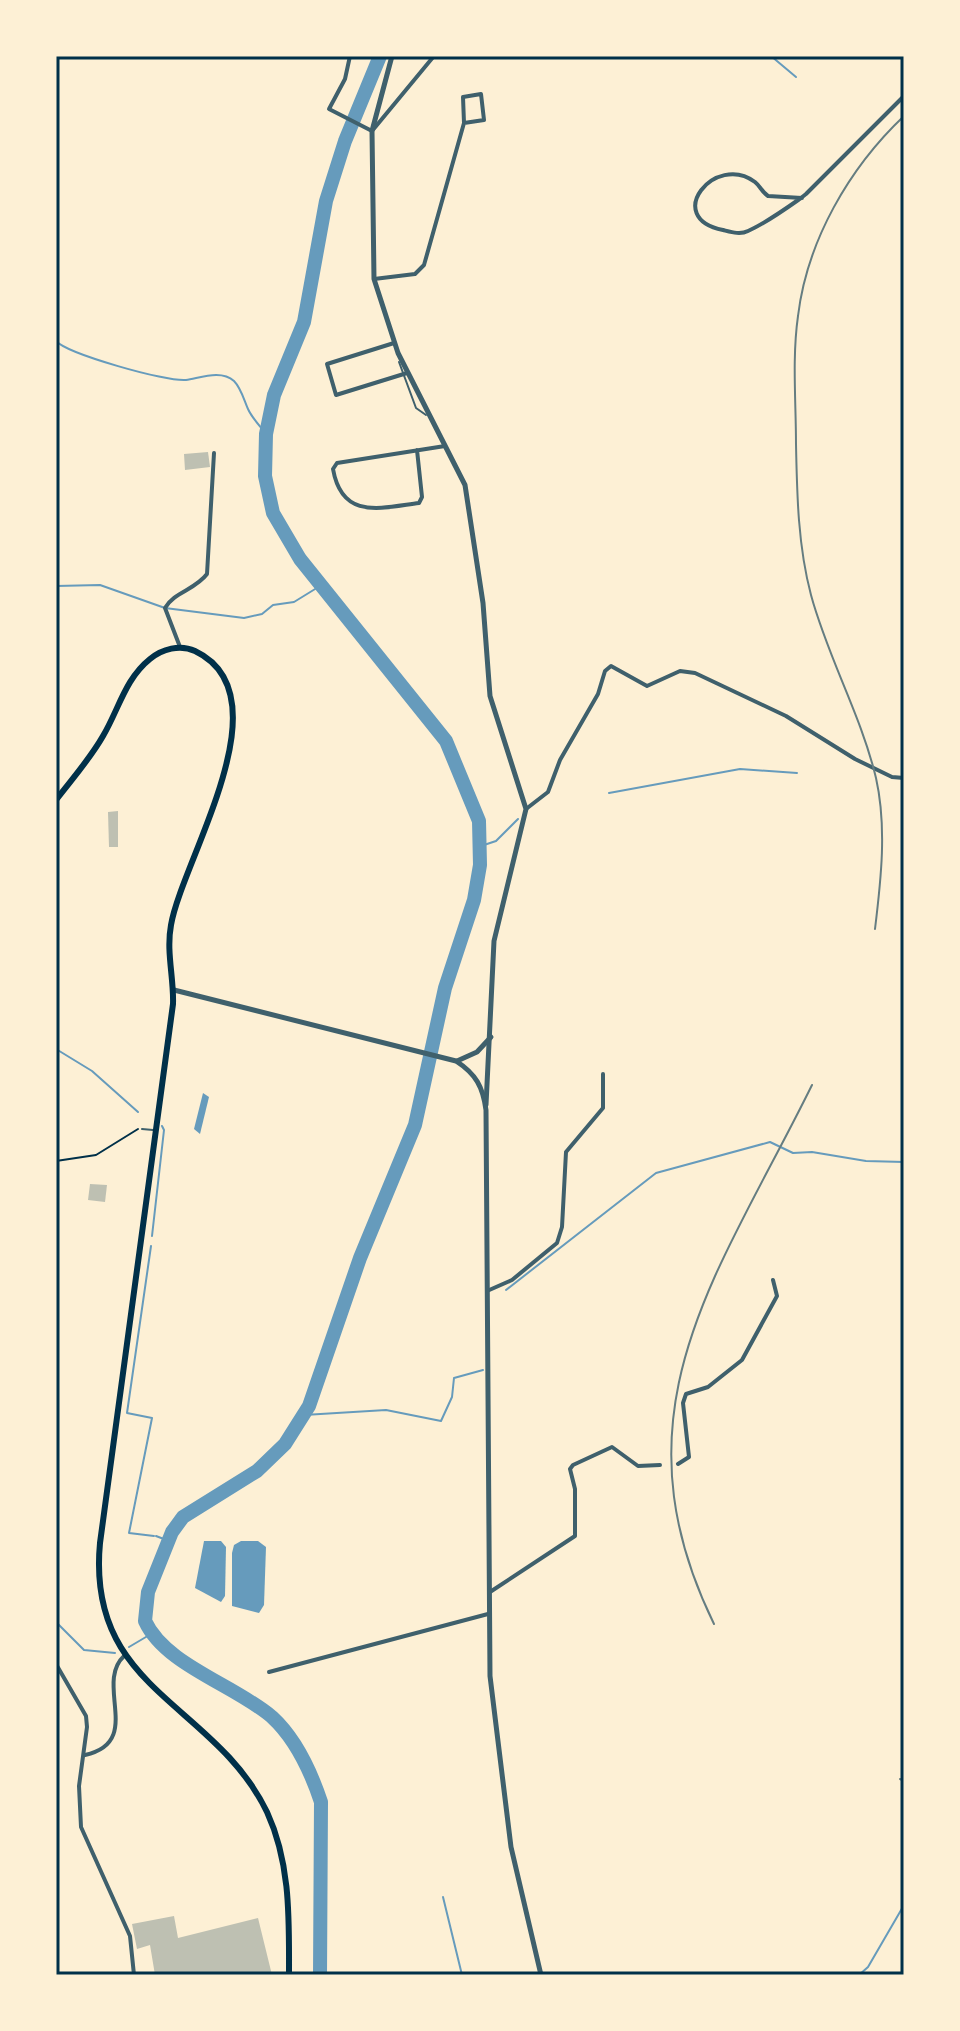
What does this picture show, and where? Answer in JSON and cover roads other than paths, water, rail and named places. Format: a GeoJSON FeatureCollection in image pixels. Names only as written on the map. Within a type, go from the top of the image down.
{"type":"FeatureCollection","features":[{"type":"Feature","properties":{"kind":"main road"},"geometry":{"type":"LineString","coordinates":[[56,800],[98,745],[134,674],[162,650],[180,647],[207,657],[230,697],[232,723],[221,786],[171,924],[169,949],[174,990],[99,1556],[99,1588],[106,1621],[124,1656],[147,1682],[230,1759],[267,1811],[287,1881],[289,1975]]}},
{"type":"Feature","properties":{"kind":"street"},"geometry":{"type":"LineString","coordinates":[[350,56],[345,79],[329,107],[332,113],[372,131]]}},
{"type":"Feature","properties":{"kind":"street"},"geometry":{"type":"LineString","coordinates":[[392,56],[372,131],[374,279],[404,374],[445,446],[467,497],[483,603],[490,696],[526,809],[494,941],[486,1106],[488,1614],[490,1676],[509,1830],[541,1975]]}},
{"type":"Feature","properties":{"kind":"street"},"geometry":{"type":"LineString","coordinates":[[372,131],[434,56]]}},
{"type":"Feature","properties":{"kind":"street"},"geometry":{"type":"LineString","coordinates":[[374,279],[415,274],[424,265],[464,123],[463,97],[481,94],[484,120],[464,123]]}},
{"type":"Feature","properties":{"kind":"street"},"geometry":{"type":"LineString","coordinates":[[802,198],[768,196],[755,182],[723,175],[706,183],[696,199],[696,210],[698,219],[708,226],[737,233],[747,232],[802,198],[904,96]]}},
{"type":"Feature","properties":{"kind":"street"},"geometry":{"type":"LineString","coordinates":[[394,343],[327,364],[336,395],[404,374]]}},
{"type":"Feature","properties":{"kind":"street"},"geometry":{"type":"LineString","coordinates":[[417,450],[422,497],[419,503],[367,509],[347,499],[337,487],[333,469],[337,463],[417,450],[445,446]]}},
{"type":"Feature","properties":{"kind":"street"},"geometry":{"type":"LineString","coordinates":[[180,647],[165,608],[169,600],[199,585],[207,574],[214,453]]}},
{"type":"Feature","properties":{"kind":"street"},"geometry":{"type":"LineString","coordinates":[[526,809],[546,795],[560,760],[598,694],[605,671],[611,666],[647,686],[680,671],[695,673],[786,716],[855,759],[892,777],[904,778]]}},
{"type":"Feature","properties":{"kind":"street"},"geometry":{"type":"LineString","coordinates":[[174,990],[456,1061],[477,1078],[486,1106]]}},
{"type":"Feature","properties":{"kind":"street"},"geometry":{"type":"LineString","coordinates":[[456,1061],[477,1052],[491,1037]]}},
{"type":"Feature","properties":{"kind":"street"},"geometry":{"type":"LineString","coordinates":[[487,1291],[512,1280],[557,1243],[562,1227],[566,1152],[603,1108],[603,1074]]}},
{"type":"Feature","properties":{"kind":"street"},"geometry":{"type":"LineString","coordinates":[[678,1464],[689,1457],[683,1403],[686,1394],[708,1387],[742,1360],[777,1296],[773,1280]]}},
{"type":"Feature","properties":{"kind":"street"},"geometry":{"type":"LineString","coordinates":[[488,1593],[575,1536],[575,1489],[570,1469],[573,1465],[612,1447],[638,1466],[660,1465]]}},
{"type":"Feature","properties":{"kind":"street"},"geometry":{"type":"LineString","coordinates":[[269,1672],[488,1614]]}},
{"type":"Feature","properties":{"kind":"street"},"geometry":{"type":"LineString","coordinates":[[85,1755],[104,1748],[115,1732],[114,1671],[124,1656]]}},
{"type":"Feature","properties":{"kind":"street"},"geometry":{"type":"LineString","coordinates":[[56,1664],[86,1716],[85,1755],[79,1786],[81,1827],[130,1936],[134,1975]]}},
{"type":"Feature","properties":{"kind":"lane"},"geometry":{"type":"LineString","coordinates":[[142,1129],[156,1131]]}},
{"type":"Feature","properties":{"kind":"water"},"geometry":{"type":"Polygon","coordinates":[[[203,1093],[209,1097],[200,1134],[194,1129],[203,1093]]]}},
{"type":"Feature","properties":{"kind":"water"},"geometry":{"type":"Polygon","coordinates":[[[204,1541],[221,1541],[226,1547],[225,1596],[221,1602],[195,1588],[204,1541]]]}},
{"type":"Feature","properties":{"kind":"water"},"geometry":{"type":"Polygon","coordinates":[[[241,1541],[258,1541],[266,1547],[264,1605],[259,1613],[232,1606],[232,1553],[234,1545],[241,1541]]]}},
{"type":"Feature","properties":{"kind":"waterway"},"geometry":{"type":"LineString","coordinates":[[320,1975],[321,1802],[307,1768],[288,1735],[272,1717],[168,1650],[145,1621],[148,1592],[172,1532],[183,1517],[257,1471],[285,1444],[309,1406],[360,1258],[415,1125],[445,988],[474,900],[480,865],[479,821],[446,741],[300,559],[273,513],[265,476],[266,434],[274,395],[304,322],[326,201],[345,141],[380,56]]}},
{"type":"Feature","properties":{"kind":"waterway"},"geometry":{"type":"LineString","coordinates":[[771,56],[796,77]]}},
{"type":"Feature","properties":{"kind":"waterway"},"geometry":{"type":"LineString","coordinates":[[56,341],[97,360],[159,377],[186,380],[210,375],[229,377],[239,387],[250,412],[266,434]]}},
{"type":"Feature","properties":{"kind":"waterway"},"geometry":{"type":"LineString","coordinates":[[56,586],[100,585],[165,608],[244,618],[262,614],[273,605],[294,602],[320,586]]}},
{"type":"Feature","properties":{"kind":"waterway"},"geometry":{"type":"LineString","coordinates":[[609,793],[740,769],[797,773]]}},
{"type":"Feature","properties":{"kind":"waterway"},"geometry":{"type":"LineString","coordinates":[[481,846],[496,841],[518,819]]}},
{"type":"Feature","properties":{"kind":"waterway"},"geometry":{"type":"LineString","coordinates":[[56,1049],[92,1071],[138,1112]]}},
{"type":"Feature","properties":{"kind":"waterway"},"geometry":{"type":"LineString","coordinates":[[152,1236],[162,1126]]}},
{"type":"Feature","properties":{"kind":"waterway"},"geometry":{"type":"LineString","coordinates":[[506,1290],[656,1173],[770,1142],[793,1153],[812,1152],[866,1161],[904,1162]]}},
{"type":"Feature","properties":{"kind":"waterway"},"geometry":{"type":"LineString","coordinates":[[151,1246],[127,1413],[152,1418],[129,1533],[154,1536]]}},
{"type":"Feature","properties":{"kind":"waterway"},"geometry":{"type":"LineString","coordinates":[[304,1415],[386,1410],[441,1421],[452,1397],[454,1378],[483,1370]]}},
{"type":"Feature","properties":{"kind":"waterway"},"geometry":{"type":"LineString","coordinates":[[156,1536],[169,1541]]}},
{"type":"Feature","properties":{"kind":"waterway"},"geometry":{"type":"LineString","coordinates":[[56,1622],[84,1650],[115,1653]]}},
{"type":"Feature","properties":{"kind":"waterway"},"geometry":{"type":"LineString","coordinates":[[129,1647],[151,1634]]}},
{"type":"Feature","properties":{"kind":"waterway"},"geometry":{"type":"LineString","coordinates":[[443,1897],[462,1975]]}},
{"type":"Feature","properties":{"kind":"waterway"},"geometry":{"type":"LineString","coordinates":[[859,1975],[868,1967],[904,1905]]}},
{"type":"Feature","properties":{"kind":"railway"},"geometry":{"type":"LineString","coordinates":[[875,929],[882,854],[879,797],[870,755],[826,641],[807,577],[798,501],[795,348],[803,288],[821,233],[849,182],[884,136],[904,116]]}},
{"type":"Feature","properties":{"kind":"railway"},"geometry":{"type":"LineString","coordinates":[[714,1624],[684,1547],[672,1476],[674,1409],[689,1345],[712,1282],[812,1085]]}},
{"type":"Feature","properties":{"kind":"railway"},"geometry":{"type":"LineString","coordinates":[[900,1779],[904,1781]]}}]}
